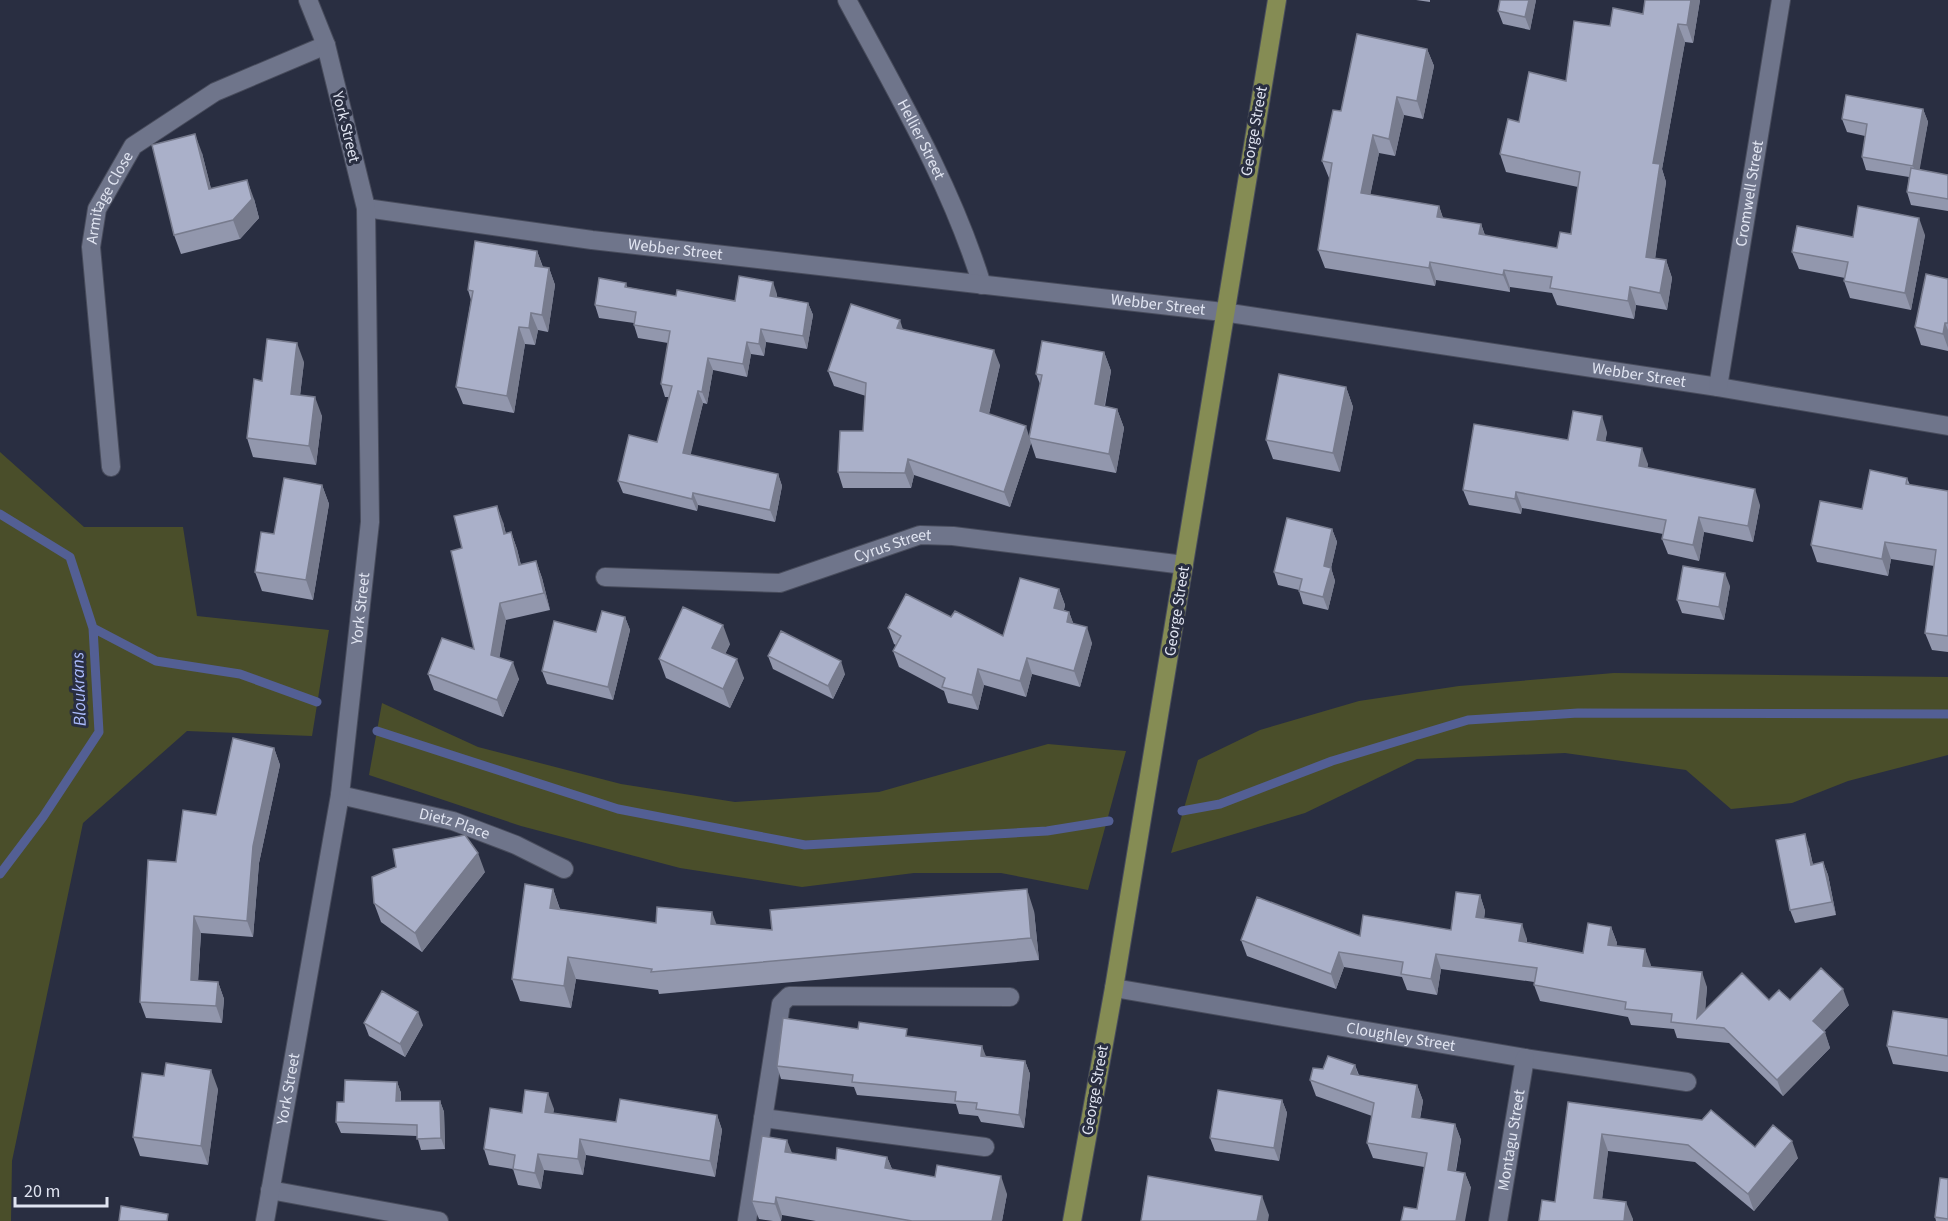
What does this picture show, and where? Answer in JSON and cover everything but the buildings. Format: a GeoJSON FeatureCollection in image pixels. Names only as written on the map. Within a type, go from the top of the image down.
{"type":"FeatureCollection","features":[{"type":"Feature","properties":{"kind":"main road","name":"George Street"},"geometry":{"type":"LineString","coordinates":[[1072,1221],[1114,988],[1223,312],[1277,0]]}},
{"type":"Feature","properties":{"kind":"street","name":"York Street"},"geometry":{"type":"LineString","coordinates":[[265,1221],[340,795],[370,522],[366,208],[326,45],[308,0]]}},
{"type":"Feature","properties":{"kind":"street","name":"Hellier Street"},"geometry":{"type":"LineString","coordinates":[[847,0],[937,168],[966,234],[982,285]]}},
{"type":"Feature","properties":{"kind":"street","name":"Cromwell Street"},"geometry":{"type":"LineString","coordinates":[[1718,387],[1782,0]]}},
{"type":"Feature","properties":{"kind":"street","name":"Armitage Close"},"geometry":{"type":"LineString","coordinates":[[111,467],[91,247],[96,209],[133,146],[215,92],[326,45]]}},
{"type":"Feature","properties":{"kind":"street","name":"Webber Street"},"geometry":{"type":"LineString","coordinates":[[366,208],[592,240],[1223,312],[1718,387],[1948,426]]}},
{"type":"Feature","properties":{"kind":"street","name":"Cyrus Street"},"geometry":{"type":"LineString","coordinates":[[605,577],[780,583],[920,535],[953,536],[1184,565]]}},
{"type":"Feature","properties":{"kind":"street","name":"Dietz Place"},"geometry":{"type":"LineString","coordinates":[[340,795],[453,821],[516,844],[564,869]]}},
{"type":"Feature","properties":{"kind":"street","name":"Cloughley Street"},"geometry":{"type":"LineString","coordinates":[[1114,988],[1525,1058],[1687,1082]]}},
{"type":"Feature","properties":{"kind":"street"},"geometry":{"type":"LineString","coordinates":[[747,1221],[781,1005],[789,996],[1010,997]]}},
{"type":"Feature","properties":{"kind":"street","name":"Montagu Street"},"geometry":{"type":"LineString","coordinates":[[1498,1221],[1525,1058]]}},
{"type":"Feature","properties":{"kind":"street"},"geometry":{"type":"LineString","coordinates":[[763,1118],[985,1148]]}},
{"type":"Feature","properties":{"kind":"street"},"geometry":{"type":"LineString","coordinates":[[270,1190],[439,1221]]}},
{"type":"Feature","properties":{"kind":"green space"},"geometry":{"type":"Polygon","coordinates":[[[0,452],[84,527],[183,527],[197,616],[329,630],[312,736],[187,731],[83,823],[12,1161],[11,1221],[0,1221],[0,452]]]}},
{"type":"Feature","properties":{"kind":"green space"},"geometry":{"type":"Polygon","coordinates":[[[1614,673],[1948,677],[1948,755],[1848,781],[1792,803],[1731,809],[1686,770],[1565,753],[1417,759],[1305,813],[1171,853],[1198,760],[1260,730],[1359,701],[1459,686],[1614,673]]]}},
{"type":"Feature","properties":{"kind":"green space"},"geometry":{"type":"Polygon","coordinates":[[[382,703],[478,747],[621,784],[735,802],[879,792],[1048,744],[1126,751],[1088,890],[1001,873],[914,873],[802,887],[680,868],[521,826],[369,775],[382,703]]]}},
{"type":"Feature","properties":{"kind":"waterway","name":"Bloukrans"},"geometry":{"type":"LineString","coordinates":[[0,514],[70,557],[93,628],[99,732],[43,817],[0,874]]}},
{"type":"Feature","properties":{"kind":"waterway"},"geometry":{"type":"LineString","coordinates":[[93,628],[156,661],[240,674],[317,702]]}},
{"type":"Feature","properties":{"kind":"waterway"},"geometry":{"type":"LineString","coordinates":[[1182,811],[1220,804],[1332,761],[1468,720],[1578,713],[1948,714]]}},
{"type":"Feature","properties":{"kind":"waterway"},"geometry":{"type":"LineString","coordinates":[[377,731],[618,809],[805,845],[1047,831],[1109,821]]}}]}
